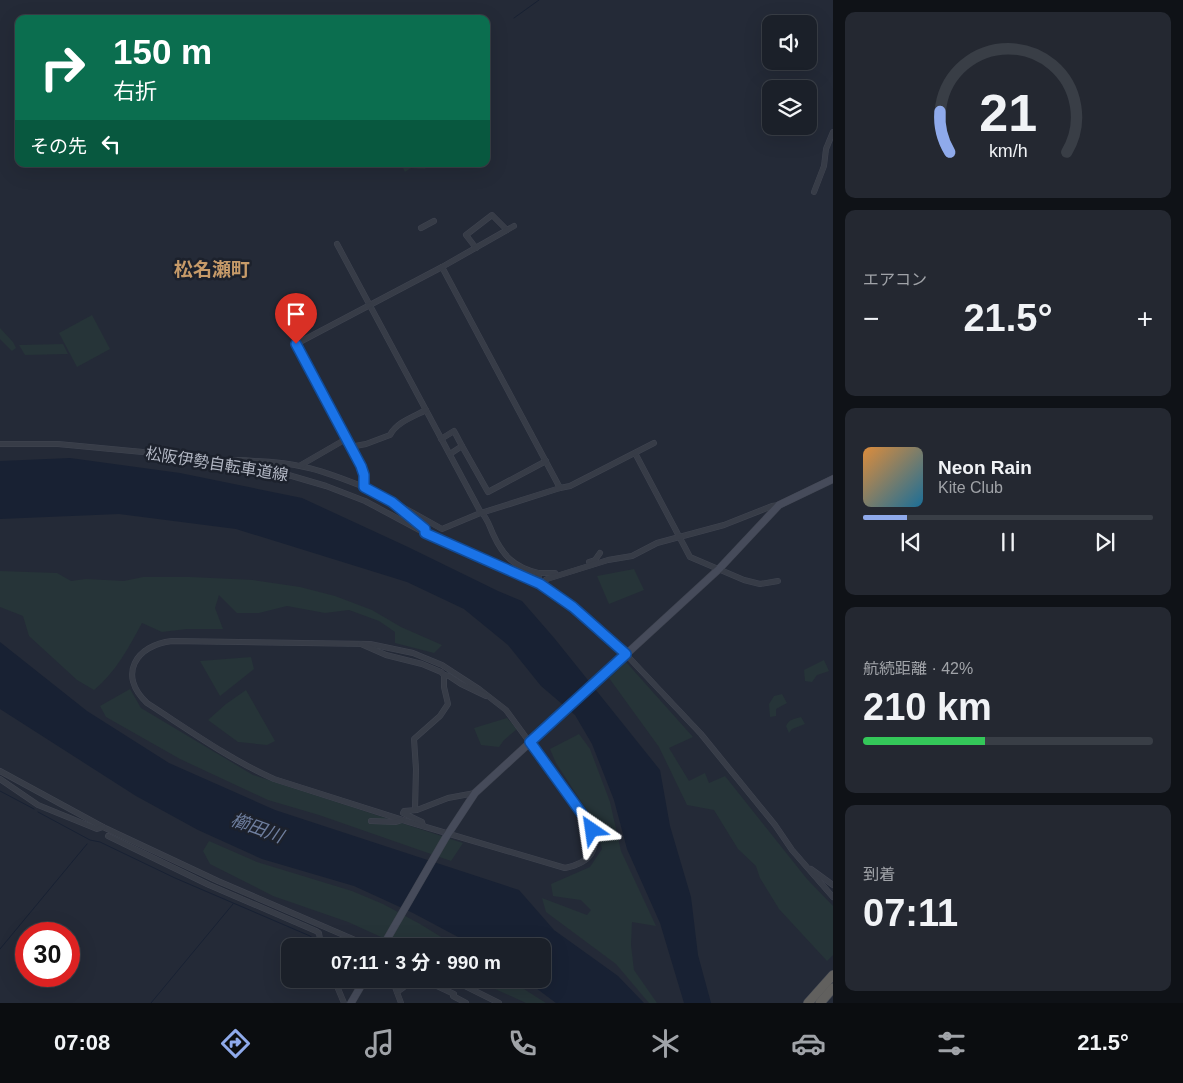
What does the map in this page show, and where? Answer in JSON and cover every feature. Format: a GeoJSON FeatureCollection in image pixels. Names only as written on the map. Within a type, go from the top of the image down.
{"type":"FeatureCollection","features":[{"type":"Feature","properties":{"kind":"highway"},"geometry":{"type":"LineString","coordinates":[[808,1003],[833,974]]}},
{"type":"Feature","properties":{"kind":"highway"},"geometry":{"type":"LineString","coordinates":[[820,1003],[833,988]]}},
{"type":"Feature","properties":{"kind":"main road"},"geometry":{"type":"LineString","coordinates":[[388,938],[448,835],[476,793],[720,569],[778,505],[833,480]]}},
{"type":"Feature","properties":{"kind":"main road"},"geometry":{"type":"LineString","coordinates":[[351,1003],[360,988]]}},
{"type":"Feature","properties":{"kind":"street"},"geometry":{"type":"LineString","coordinates":[[814,192],[824,166],[826,149],[833,132]]}},
{"type":"Feature","properties":{"kind":"street"},"geometry":{"type":"LineString","coordinates":[[476,248],[466,235],[492,215],[507,230]]}},
{"type":"Feature","properties":{"kind":"street"},"geometry":{"type":"LineString","coordinates":[[421,228],[434,221]]}},
{"type":"Feature","properties":{"kind":"street"},"geometry":{"type":"LineString","coordinates":[[364,487],[364,475],[296,344],[442,267],[514,226]]}},
{"type":"Feature","properties":{"kind":"street"},"geometry":{"type":"LineString","coordinates":[[337,244],[440,439],[510,561],[530,571],[553,574],[582,564],[584,566],[595,560],[600,553]]}},
{"type":"Feature","properties":{"kind":"street"},"geometry":{"type":"LineString","coordinates":[[442,267],[560,488]]}},
{"type":"Feature","properties":{"kind":"street"},"geometry":{"type":"LineString","coordinates":[[350,447],[366,444],[390,435],[393,428],[398,424],[426,410]]}},
{"type":"Feature","properties":{"kind":"street"},"geometry":{"type":"LineString","coordinates":[[440,439],[454,431],[488,492],[546,461]]}},
{"type":"Feature","properties":{"kind":"street"},"geometry":{"type":"LineString","coordinates":[[301,465],[346,439]]}},
{"type":"Feature","properties":{"kind":"street"},"geometry":{"type":"LineString","coordinates":[[392,502],[442,529],[482,512],[583,481],[654,443]]}},
{"type":"Feature","properties":{"kind":"street","name":"松阪伊勢自転車道線"},"geometry":{"type":"LineString","coordinates":[[0,444],[58,444],[185,456],[268,469],[326,486],[376,506],[425,533],[540,584],[573,607],[625,656],[707,740],[804,864]]}},
{"type":"Feature","properties":{"kind":"street"},"geometry":{"type":"LineString","coordinates":[[450,454],[462,446]]}},
{"type":"Feature","properties":{"kind":"street"},"geometry":{"type":"LineString","coordinates":[[635,453],[690,557],[744,580],[760,584],[778,581]]}},
{"type":"Feature","properties":{"kind":"street"},"geometry":{"type":"LineString","coordinates":[[224,462],[229,460],[258,461],[316,468],[364,487],[392,502],[425,529],[425,533]]}},
{"type":"Feature","properties":{"kind":"street"},"geometry":{"type":"LineString","coordinates":[[538,573],[540,584],[547,579],[584,566],[632,556],[658,543],[716,528],[778,505]]}},
{"type":"Feature","properties":{"kind":"street"},"geometry":{"type":"LineString","coordinates":[[172,641],[360,643],[413,653],[442,665],[493,698],[506,710],[531,741],[585,818],[595,836],[592,853],[577,866],[565,868],[448,835],[274,779],[223,752],[147,703],[140,697],[134,686],[133,669],[146,650],[160,643],[172,641]]}},
{"type":"Feature","properties":{"kind":"street"},"geometry":{"type":"LineString","coordinates":[[360,643],[363,646],[386,654],[422,664],[493,698]]}},
{"type":"Feature","properties":{"kind":"street"},"geometry":{"type":"LineString","coordinates":[[415,809],[416,769],[414,739],[440,716],[448,704],[443,680],[444,675]]}},
{"type":"Feature","properties":{"kind":"street"},"geometry":{"type":"LineString","coordinates":[[0,771],[102,827],[218,881],[350,938]]}},
{"type":"Feature","properties":{"kind":"street"},"geometry":{"type":"LineString","coordinates":[[0,779],[38,805],[97,829],[102,827]]}},
{"type":"Feature","properties":{"kind":"street"},"geometry":{"type":"LineString","coordinates":[[423,826],[422,822],[403,813],[404,811],[417,810],[448,798],[476,793]]}},
{"type":"Feature","properties":{"kind":"street"},"geometry":{"type":"LineString","coordinates":[[372,821],[396,822],[402,820]]}},
{"type":"Feature","properties":{"kind":"street"},"geometry":{"type":"LineString","coordinates":[[108,836],[209,885],[316,931],[319,933],[320,938]]}},
{"type":"Feature","properties":{"kind":"street"},"geometry":{"type":"LineString","coordinates":[[804,864],[833,885]]}},
{"type":"Feature","properties":{"kind":"street"},"geometry":{"type":"LineString","coordinates":[[804,864],[833,897]]}},
{"type":"Feature","properties":{"kind":"street"},"geometry":{"type":"LineString","coordinates":[[338,988],[344,1003]]}},
{"type":"Feature","properties":{"kind":"street"},"geometry":{"type":"LineString","coordinates":[[396,988],[402,1003]]}},
{"type":"Feature","properties":{"kind":"street"},"geometry":{"type":"LineString","coordinates":[[398,992],[404,988]]}},
{"type":"Feature","properties":{"kind":"street"},"geometry":{"type":"LineString","coordinates":[[441,988],[466,1003]]}},
{"type":"Feature","properties":{"kind":"street"},"geometry":{"type":"LineString","coordinates":[[469,988],[499,1003]]}},
{"type":"Feature","properties":{"kind":"shaded area"},"geometry":{"type":"Polygon","coordinates":[[[402,167],[426,167],[425,169],[411,168],[405,172],[402,167]]]}},
{"type":"Feature","properties":{"kind":"shaded area"},"geometry":{"type":"Polygon","coordinates":[[[92,315],[110,349],[77,367],[59,333],[92,315]]]}},
{"type":"Feature","properties":{"kind":"shaded area"},"geometry":{"type":"Polygon","coordinates":[[[0,328],[13,342],[16,348],[12,351],[0,339],[0,328]]]}},
{"type":"Feature","properties":{"kind":"shaded area"},"geometry":{"type":"Polygon","coordinates":[[[63,344],[68,354],[25,355],[19,345],[63,344]]]}},
{"type":"Feature","properties":{"kind":"shaded area"},"geometry":{"type":"Polygon","coordinates":[[[634,569],[644,590],[609,604],[597,576],[634,569]]]}},
{"type":"Feature","properties":{"kind":"shaded area"},"geometry":{"type":"Polygon","coordinates":[[[0,571],[57,573],[71,581],[86,579],[124,581],[143,577],[190,577],[253,580],[300,587],[335,596],[372,610],[401,627],[442,645],[434,653],[395,643],[395,632],[379,621],[349,610],[325,613],[287,606],[259,613],[237,613],[219,595],[215,608],[223,629],[187,629],[162,632],[142,623],[115,667],[94,690],[77,680],[29,636],[23,616],[0,607],[0,571]]]}},
{"type":"Feature","properties":{"kind":"shaded area"},"geometry":{"type":"Polygon","coordinates":[[[251,657],[254,669],[220,696],[200,661],[251,657]]]}},
{"type":"Feature","properties":{"kind":"shaded area"},"geometry":{"type":"Polygon","coordinates":[[[824,660],[829,671],[817,675],[812,682],[805,681],[804,670],[824,660]]]}},
{"type":"Feature","properties":{"kind":"shaded area"},"geometry":{"type":"Polygon","coordinates":[[[626,662],[693,737],[669,748],[689,781],[705,773],[709,783],[725,776],[807,879],[833,906],[833,955],[827,961],[779,909],[760,878],[756,866],[738,849],[714,810],[687,805],[659,747],[609,678],[626,662]]]}},
{"type":"Feature","properties":{"kind":"shaded area"},"geometry":{"type":"Polygon","coordinates":[[[130,689],[141,708],[253,775],[463,843],[451,861],[319,815],[268,800],[180,759],[106,717],[100,706],[130,689]]]}},
{"type":"Feature","properties":{"kind":"shaded area"},"geometry":{"type":"Polygon","coordinates":[[[246,690],[275,741],[267,745],[238,742],[208,720],[246,690]]]}},
{"type":"Feature","properties":{"kind":"shaded area"},"geometry":{"type":"Polygon","coordinates":[[[782,694],[787,703],[776,709],[776,716],[770,717],[769,704],[774,696],[782,694]]]}},
{"type":"Feature","properties":{"kind":"shaded area"},"geometry":{"type":"Polygon","coordinates":[[[801,717],[805,724],[792,729],[789,733],[787,724],[801,717]]]}},
{"type":"Feature","properties":{"kind":"shaded area"},"geometry":{"type":"Polygon","coordinates":[[[507,718],[517,729],[499,747],[481,745],[474,728],[507,718]]]}},
{"type":"Feature","properties":{"kind":"shaded area"},"geometry":{"type":"Polygon","coordinates":[[[579,734],[590,749],[610,802],[621,851],[656,926],[632,922],[631,945],[634,970],[657,1003],[649,1003],[616,964],[546,912],[542,898],[587,915],[591,910],[581,900],[553,896],[551,884],[590,867],[602,849],[595,823],[556,763],[550,749],[579,734]]]}},
{"type":"Feature","properties":{"kind":"shaded area"},"geometry":{"type":"Polygon","coordinates":[[[209,841],[257,862],[352,891],[383,904],[443,938],[383,938],[348,922],[273,896],[210,864],[203,851],[209,841]]]}},
{"type":"Feature","properties":{"kind":"shaded area"},"geometry":{"type":"Polygon","coordinates":[[[493,988],[522,988],[546,1003],[526,1003],[493,988]]]}},
{"type":"Feature","properties":{"kind":"water"},"geometry":{"type":"Polygon","coordinates":[[[70,458],[180,473],[302,498],[522,601],[555,639],[660,770],[670,826],[691,897],[698,955],[711,1003],[684,1003],[660,923],[627,849],[614,800],[592,744],[575,715],[541,686],[508,645],[464,609],[407,582],[236,529],[119,514],[0,519],[0,461],[70,458]]]}},
{"type":"Feature","properties":{"kind":"water","name":"櫛田川"},"geometry":{"type":"Polygon","coordinates":[[[0,642],[87,711],[169,763],[275,810],[519,890],[554,930],[618,976],[644,1003],[556,1003],[536,988],[551,988],[551,938],[460,938],[413,913],[354,886],[262,859],[198,830],[136,796],[0,709],[0,642]]]}},
{"type":"Feature","properties":{"kind":"waterway"},"geometry":{"type":"LineString","coordinates":[[514,18],[539,0]]}},
{"type":"Feature","properties":{"kind":"waterway"},"geometry":{"type":"LineString","coordinates":[[0,791],[34,809]]}},
{"type":"Feature","properties":{"kind":"waterway"},"geometry":{"type":"LineString","coordinates":[[38,812],[90,840],[100,842],[175,878],[313,938]]}},
{"type":"Feature","properties":{"kind":"waterway"},"geometry":{"type":"LineString","coordinates":[[0,949],[87,844]]}},
{"type":"Feature","properties":{"kind":"waterway"},"geometry":{"type":"LineString","coordinates":[[151,1003],[233,904]]}},
{"type":"Feature","properties":{"kind":"district","name":"松名瀬町"},"geometry":{"type":"Point","coordinates":[212,269]}},
{"type":"Feature","properties":{"kind":"route"},"geometry":{"type":"LineString","coordinates":[[296,344],[361,466],[366,484],[364,487],[392,502],[425,529],[425,533],[540,584],[573,607],[626,654],[530,742],[592,830]]}}]}
